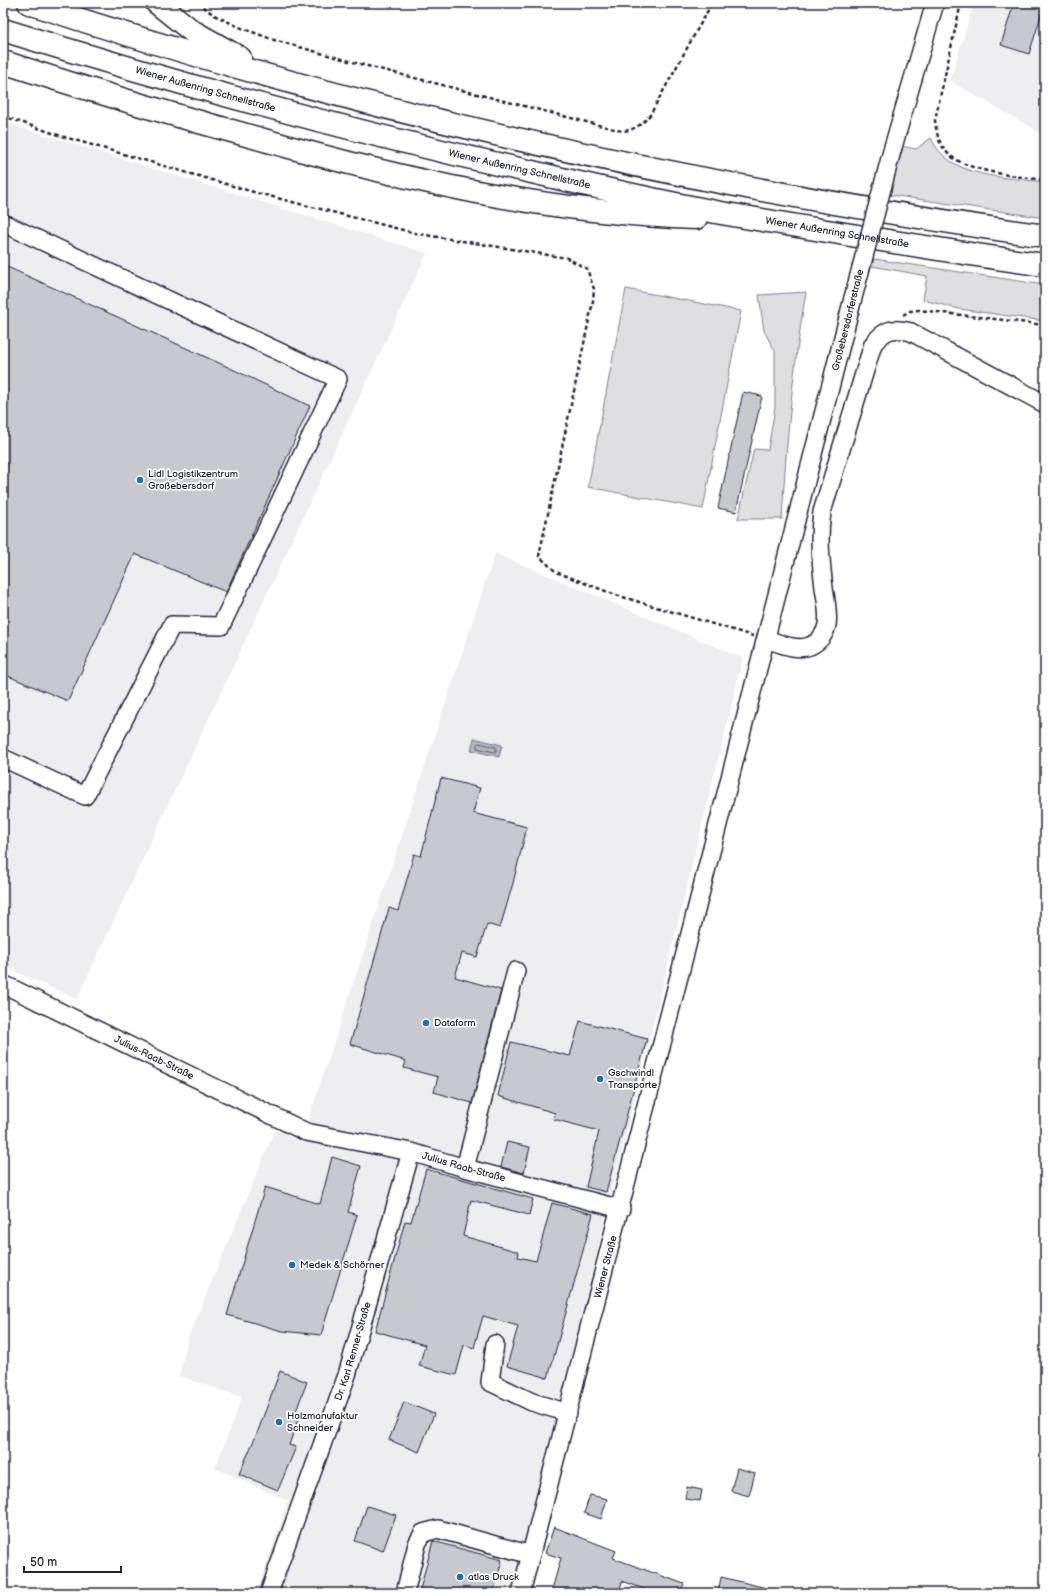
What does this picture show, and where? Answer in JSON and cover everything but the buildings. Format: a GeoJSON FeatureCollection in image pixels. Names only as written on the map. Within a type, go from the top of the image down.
{"type":"FeatureCollection","features":[{"type":"Feature","properties":{"kind":"highway"},"geometry":{"type":"LineString","coordinates":[[29,3],[144,39],[278,78],[491,133],[715,181],[848,206],[1045,236]]}},
{"type":"Feature","properties":{"kind":"highway"},"geometry":{"type":"LineString","coordinates":[[157,3],[192,31],[278,78]]}},
{"type":"Feature","properties":{"kind":"highway","name":"Wiener Außenring Schnellstraße"},"geometry":{"type":"LineString","coordinates":[[3,30],[162,78],[339,126],[473,159],[606,189],[721,213],[892,242],[1045,265]]}},
{"type":"Feature","properties":{"kind":"highway"},"geometry":{"type":"LineString","coordinates":[[3,62],[128,102],[273,143],[380,172],[465,190],[545,204],[619,214],[651,217],[769,221]]}},
{"type":"Feature","properties":{"kind":"street","name":"Großebersdorferstraße"},"geometry":{"type":"LineString","coordinates":[[692,940],[853,298],[893,147],[935,3]]}},
{"type":"Feature","properties":{"kind":"street"},"geometry":{"type":"LineString","coordinates":[[3,224],[338,379],[221,626],[172,624],[85,796],[3,758]]}},
{"type":"Feature","properties":{"kind":"street"},"geometry":{"type":"LineString","coordinates":[[768,640],[792,647],[802,647],[811,646],[824,634],[827,624],[827,613],[819,538],[822,512],[873,344],[884,332],[893,330],[911,332],[1045,404]]}},
{"type":"Feature","properties":{"kind":"street","name":"Wiener Straße"},"geometry":{"type":"LineString","coordinates":[[521,1593],[531,1555],[562,1411],[616,1207],[692,940]]}},
{"type":"Feature","properties":{"kind":"street"},"geometry":{"type":"LineString","coordinates":[[465,1168],[516,971]]}},
{"type":"Feature","properties":{"kind":"street","name":"Julius-Raab-Straße"},"geometry":{"type":"LineString","coordinates":[[3,984],[306,1132]]}},
{"type":"Feature","properties":{"kind":"street","name":"Julius Raab-Straße"},"geometry":{"type":"LineString","coordinates":[[306,1132],[411,1152],[465,1168],[616,1207]]}},
{"type":"Feature","properties":{"kind":"street","name":"Dr. Karl Renner-Straße"},"geometry":{"type":"LineString","coordinates":[[269,1593],[347,1375],[411,1152]]}},
{"type":"Feature","properties":{"kind":"street"},"geometry":{"type":"LineString","coordinates":[[495,1344],[490,1382],[532,1402],[562,1411]]}},
{"type":"Feature","properties":{"kind":"street"},"geometry":{"type":"LineString","coordinates":[[405,1593],[417,1544],[423,1533],[438,1529],[531,1555]]}},
{"type":"Feature","properties":{"kind":"path"},"geometry":{"type":"LineString","coordinates":[[197,3],[216,16],[239,27],[274,40],[368,66],[622,131],[630,131],[641,125],[650,115],[712,3]]}},
{"type":"Feature","properties":{"kind":"path"},"geometry":{"type":"LineString","coordinates":[[961,3],[935,120],[939,140],[944,150],[952,158],[964,165],[1045,180]]}},
{"type":"Feature","properties":{"kind":"path"},"geometry":{"type":"LineString","coordinates":[[3,116],[61,136],[257,193],[419,234],[567,258],[587,269],[594,289],[594,301],[539,556],[556,572],[616,595],[768,640]]}},
{"type":"Feature","properties":{"kind":"path"},"geometry":{"type":"LineString","coordinates":[[893,330],[901,316],[910,311],[919,310],[1045,325]]}},
{"type":"Feature","properties":{"kind":"shaded area"},"geometry":{"type":"Polygon","coordinates":[[[974,3],[1045,3],[1045,135],[950,81],[974,3]]]}},
{"type":"Feature","properties":{"kind":"shaded area"},"geometry":{"type":"Polygon","coordinates":[[[3,122],[427,253],[77,999],[3,966],[3,122]]]}},
{"type":"Feature","properties":{"kind":"shaded area"},"geometry":{"type":"Polygon","coordinates":[[[931,138],[940,151],[951,161],[965,169],[980,174],[997,177],[1045,182],[1045,218],[890,195],[902,150],[901,146],[916,149],[931,138]]]}},
{"type":"Feature","properties":{"kind":"shaded area"},"geometry":{"type":"Polygon","coordinates":[[[874,259],[1045,285],[1045,321],[959,309],[923,300],[927,276],[872,266],[874,259]]]}},
{"type":"Feature","properties":{"kind":"shaded area"},"geometry":{"type":"Polygon","coordinates":[[[626,289],[741,311],[703,509],[588,487],[626,289]]]}},
{"type":"Feature","properties":{"kind":"shaded area"},"geometry":{"type":"Polygon","coordinates":[[[806,292],[797,348],[782,519],[738,519],[754,449],[768,450],[775,407],[775,351],[764,331],[759,295],[806,292]]]}},
{"type":"Feature","properties":{"kind":"shaded area"},"geometry":{"type":"Polygon","coordinates":[[[495,553],[743,658],[513,1593],[257,1593],[288,1501],[215,1468],[242,1397],[179,1376],[188,1338],[275,1130],[301,1142],[495,553]]]}},
{"type":"Feature","properties":{"kind":"water"},"geometry":{"type":"Polygon","coordinates":[[[474,738],[502,745],[499,757],[471,750],[474,738]]]}},
{"type":"Feature","properties":{"kind":"place","name":"Lidl Logistikzentrum Großebersdorf"},"geometry":{"type":"Point","coordinates":[140,480]}},
{"type":"Feature","properties":{"kind":"place","name":"Dataform"},"geometry":{"type":"Point","coordinates":[426,1023]}},
{"type":"Feature","properties":{"kind":"place","name":"Gschwindl Transporte"},"geometry":{"type":"Point","coordinates":[600,1079]}},
{"type":"Feature","properties":{"kind":"place","name":"Medek & Schörner"},"geometry":{"type":"Point","coordinates":[292,1265]}},
{"type":"Feature","properties":{"kind":"place","name":"Holzmanufaktur Schneider"},"geometry":{"type":"Point","coordinates":[279,1422]}},
{"type":"Feature","properties":{"kind":"place","name":"atlas Druck"},"geometry":{"type":"Point","coordinates":[460,1577]}}]}
